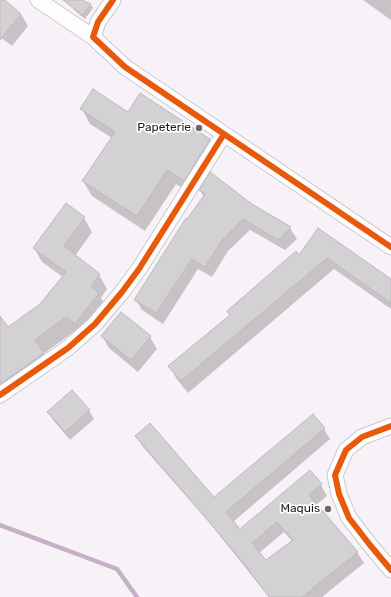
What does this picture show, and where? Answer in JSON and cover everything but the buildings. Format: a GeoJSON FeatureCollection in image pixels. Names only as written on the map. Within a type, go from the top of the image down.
{"type":"FeatureCollection","features":[{"type":"Feature","properties":{"kind":"street"},"geometry":{"type":"LineString","coordinates":[[38,0],[93,37],[125,67],[391,247]]}},
{"type":"Feature","properties":{"kind":"street"},"geometry":{"type":"LineString","coordinates":[[93,37],[98,22],[113,0]]}},
{"type":"Feature","properties":{"kind":"street"},"geometry":{"type":"LineString","coordinates":[[0,395],[68,348],[96,324],[139,269],[224,134]]}},
{"type":"Feature","properties":{"kind":"street"},"geometry":{"type":"LineString","coordinates":[[391,426],[362,437],[346,450],[335,474],[340,494],[349,518],[391,570]]}},
{"type":"Feature","properties":{"kind":"waterway"},"geometry":{"type":"LineString","coordinates":[[0,525],[117,569],[137,597]]}},
{"type":"Feature","properties":{"kind":"cycle path"},"geometry":{"type":"LineString","coordinates":[[113,0],[98,22],[93,37],[125,67],[391,247]]}},
{"type":"Feature","properties":{"kind":"cycle path"},"geometry":{"type":"LineString","coordinates":[[0,395],[68,348],[95,324],[139,269],[224,134]]}},
{"type":"Feature","properties":{"kind":"cycle path"},"geometry":{"type":"LineString","coordinates":[[391,426],[362,437],[346,450],[335,475],[339,494],[349,518],[391,570]]}},
{"type":"Feature","properties":{"kind":"place","name":"Papeterie"},"geometry":{"type":"Point","coordinates":[199,128]}},
{"type":"Feature","properties":{"kind":"place","name":"Maquis"},"geometry":{"type":"Point","coordinates":[328,509]}}]}
